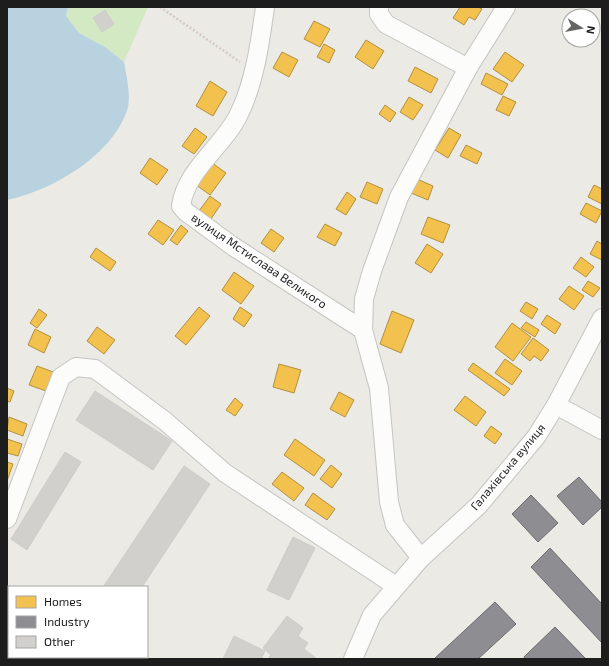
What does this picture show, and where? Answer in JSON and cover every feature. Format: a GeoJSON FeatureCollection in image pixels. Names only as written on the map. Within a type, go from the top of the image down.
{"type":"FeatureCollection","features":[{"type":"Feature","properties":{"kind":"street","name":"вулиця Мстислава Великого"},"geometry":{"type":"LineString","coordinates":[[265,7],[254,71],[239,114],[225,136],[186,187],[181,206],[186,212],[234,247],[363,330]]}},
{"type":"Feature","properties":{"kind":"street"},"geometry":{"type":"LineString","coordinates":[[379,7],[379,14],[386,24],[468,68]]}},
{"type":"Feature","properties":{"kind":"street"},"geometry":{"type":"LineString","coordinates":[[421,558],[395,525],[389,502],[379,388],[363,330],[364,299],[372,271],[399,197],[468,68],[506,7]]}},
{"type":"Feature","properties":{"kind":"street","name":"Галахівська вулиця"},"geometry":{"type":"LineString","coordinates":[[352,659],[372,615],[396,586],[421,558],[479,505],[536,437],[556,406],[602,318]]}},
{"type":"Feature","properties":{"kind":"street"},"geometry":{"type":"LineString","coordinates":[[7,519],[61,376],[76,367],[95,369],[165,421],[225,473],[396,586]]}},
{"type":"Feature","properties":{"kind":"street"},"geometry":{"type":"LineString","coordinates":[[556,406],[602,430]]}},
{"type":"Feature","properties":{"kind":"path"},"geometry":{"type":"LineString","coordinates":[[160,7],[254,71]]}},
{"type":"Feature","properties":{"kind":"green space"},"geometry":{"type":"Polygon","coordinates":[[[68,7],[148,7],[124,62],[105,47],[79,33],[66,16],[68,7]]]}},
{"type":"Feature","properties":{"kind":"water"},"geometry":{"type":"Polygon","coordinates":[[[7,7],[68,7],[66,16],[79,33],[105,47],[124,62],[128,84],[129,102],[121,124],[110,140],[96,155],[80,168],[43,188],[7,200],[7,7]]]}},
{"type":"Feature","properties":{"kind":"building: Homes"},"geometry":{"type":"Polygon","coordinates":[[[460,7],[478,7],[482,9],[475,20],[469,17],[464,25],[453,18],[460,7]]]}},
{"type":"Feature","properties":{"kind":"building: Homes"},"geometry":{"type":"Polygon","coordinates":[[[314,21],[330,29],[320,47],[304,39],[314,21]]]}},
{"type":"Feature","properties":{"kind":"building: Homes"},"geometry":{"type":"Polygon","coordinates":[[[366,40],[384,51],[373,69],[355,57],[366,40]]]}},
{"type":"Feature","properties":{"kind":"building: Homes"},"geometry":{"type":"Polygon","coordinates":[[[324,44],[335,50],[329,63],[317,57],[324,44]]]}},
{"type":"Feature","properties":{"kind":"building: Homes"},"geometry":{"type":"Polygon","coordinates":[[[282,52],[298,60],[289,77],[273,68],[282,52]]]}},
{"type":"Feature","properties":{"kind":"building: Homes"},"geometry":{"type":"Polygon","coordinates":[[[505,52],[524,65],[512,82],[493,69],[505,52]]]}},
{"type":"Feature","properties":{"kind":"building: Homes"},"geometry":{"type":"Polygon","coordinates":[[[415,67],[438,79],[431,93],[408,81],[415,67]]]}},
{"type":"Feature","properties":{"kind":"building: Homes"},"geometry":{"type":"Polygon","coordinates":[[[486,73],[508,84],[502,95],[481,84],[486,73]]]}},
{"type":"Feature","properties":{"kind":"building: Homes"},"geometry":{"type":"Polygon","coordinates":[[[210,81],[227,92],[213,116],[196,106],[210,81]]]}},
{"type":"Feature","properties":{"kind":"building: Homes"},"geometry":{"type":"Polygon","coordinates":[[[503,96],[516,102],[509,116],[496,110],[503,96]]]}},
{"type":"Feature","properties":{"kind":"building: Homes"},"geometry":{"type":"Polygon","coordinates":[[[409,97],[423,105],[413,120],[400,112],[409,97]]]}},
{"type":"Feature","properties":{"kind":"building: Homes"},"geometry":{"type":"Polygon","coordinates":[[[385,105],[396,113],[390,122],[379,114],[385,105]]]}},
{"type":"Feature","properties":{"kind":"building: Homes"},"geometry":{"type":"Polygon","coordinates":[[[195,128],[207,137],[194,154],[182,146],[195,128]]]}},
{"type":"Feature","properties":{"kind":"building: Homes"},"geometry":{"type":"Polygon","coordinates":[[[449,128],[461,135],[448,158],[435,150],[449,128]]]}},
{"type":"Feature","properties":{"kind":"building: Homes"},"geometry":{"type":"Polygon","coordinates":[[[466,145],[482,153],[477,164],[460,156],[466,145]]]}},
{"type":"Feature","properties":{"kind":"building: Homes"},"geometry":{"type":"Polygon","coordinates":[[[150,158],[168,170],[157,185],[140,173],[150,158]]]}},
{"type":"Feature","properties":{"kind":"building: Homes"},"geometry":{"type":"Polygon","coordinates":[[[211,162],[226,173],[210,195],[195,184],[211,162]]]}},
{"type":"Feature","properties":{"kind":"building: Homes"},"geometry":{"type":"Polygon","coordinates":[[[417,179],[433,186],[428,200],[411,193],[417,179]]]}},
{"type":"Feature","properties":{"kind":"building: Homes"},"geometry":{"type":"Polygon","coordinates":[[[367,182],[383,189],[377,204],[360,197],[367,182]]]}},
{"type":"Feature","properties":{"kind":"building: Homes"},"geometry":{"type":"Polygon","coordinates":[[[594,185],[602,189],[602,204],[588,197],[594,185]]]}},
{"type":"Feature","properties":{"kind":"building: Homes"},"geometry":{"type":"Polygon","coordinates":[[[347,192],[356,199],[346,215],[336,209],[347,192]]]}},
{"type":"Feature","properties":{"kind":"building: Homes"},"geometry":{"type":"Polygon","coordinates":[[[210,196],[221,204],[211,219],[199,211],[210,196]]]}},
{"type":"Feature","properties":{"kind":"building: Homes"},"geometry":{"type":"Polygon","coordinates":[[[586,203],[602,211],[596,223],[580,214],[586,203]]]}},
{"type":"Feature","properties":{"kind":"building: Homes"},"geometry":{"type":"Polygon","coordinates":[[[428,217],[450,225],[443,243],[421,234],[428,217]]]}},
{"type":"Feature","properties":{"kind":"building: Homes"},"geometry":{"type":"Polygon","coordinates":[[[158,220],[174,230],[163,245],[148,234],[158,220]]]}},
{"type":"Feature","properties":{"kind":"building: Homes"},"geometry":{"type":"Polygon","coordinates":[[[325,224],[342,233],[335,246],[317,237],[325,224]]]}},
{"type":"Feature","properties":{"kind":"building: Homes"},"geometry":{"type":"Polygon","coordinates":[[[181,225],[188,231],[177,245],[170,240],[181,225]]]}},
{"type":"Feature","properties":{"kind":"building: Homes"},"geometry":{"type":"Polygon","coordinates":[[[271,229],[284,238],[274,252],[261,243],[271,229]]]}},
{"type":"Feature","properties":{"kind":"building: Homes"},"geometry":{"type":"Polygon","coordinates":[[[597,241],[602,244],[602,260],[590,254],[597,241]]]}},
{"type":"Feature","properties":{"kind":"building: Homes"},"geometry":{"type":"Polygon","coordinates":[[[427,244],[443,254],[431,273],[415,263],[427,244]]]}},
{"type":"Feature","properties":{"kind":"building: Homes"},"geometry":{"type":"Polygon","coordinates":[[[96,248],[116,262],[110,271],[90,257],[96,248]]]}},
{"type":"Feature","properties":{"kind":"building: Homes"},"geometry":{"type":"Polygon","coordinates":[[[581,257],[594,267],[586,277],[573,268],[581,257]]]}},
{"type":"Feature","properties":{"kind":"building: Homes"},"geometry":{"type":"Polygon","coordinates":[[[234,272],[254,286],[241,304],[222,290],[234,272]]]}},
{"type":"Feature","properties":{"kind":"building: Homes"},"geometry":{"type":"Polygon","coordinates":[[[588,281],[600,288],[593,297],[582,290],[588,281]]]}},
{"type":"Feature","properties":{"kind":"building: Homes"},"geometry":{"type":"Polygon","coordinates":[[[569,286],[584,296],[574,310],[559,299],[569,286]]]}},
{"type":"Feature","properties":{"kind":"building: Homes"},"geometry":{"type":"Polygon","coordinates":[[[526,302],[538,309],[532,319],[520,311],[526,302]]]}},
{"type":"Feature","properties":{"kind":"building: Homes"},"geometry":{"type":"Polygon","coordinates":[[[199,307],[210,316],[186,345],[175,336],[199,307]]]}},
{"type":"Feature","properties":{"kind":"building: Homes"},"geometry":{"type":"Polygon","coordinates":[[[240,307],[252,315],[244,327],[233,319],[240,307]]]}},
{"type":"Feature","properties":{"kind":"building: Homes"},"geometry":{"type":"Polygon","coordinates":[[[39,309],[47,315],[37,328],[30,323],[39,309]]]}},
{"type":"Feature","properties":{"kind":"building: Homes"},"geometry":{"type":"Polygon","coordinates":[[[392,311],[414,320],[401,353],[380,344],[392,311]]]}},
{"type":"Feature","properties":{"kind":"building: Homes"},"geometry":{"type":"Polygon","coordinates":[[[547,315],[561,324],[555,334],[541,324],[547,315]]]}},
{"type":"Feature","properties":{"kind":"building: Homes"},"geometry":{"type":"Polygon","coordinates":[[[526,322],[539,330],[535,337],[521,328],[526,322]]]}},
{"type":"Feature","properties":{"kind":"building: Homes"},"geometry":{"type":"Polygon","coordinates":[[[512,323],[531,337],[513,361],[495,347],[512,323]]]}},
{"type":"Feature","properties":{"kind":"building: Homes"},"geometry":{"type":"Polygon","coordinates":[[[97,327],[115,340],[104,354],[87,341],[97,327]]]}},
{"type":"Feature","properties":{"kind":"building: Homes"},"geometry":{"type":"Polygon","coordinates":[[[35,329],[51,337],[44,353],[28,345],[35,329]]]}},
{"type":"Feature","properties":{"kind":"building: Homes"},"geometry":{"type":"Polygon","coordinates":[[[533,338],[549,350],[541,361],[534,356],[530,361],[521,354],[533,338]]]}},
{"type":"Feature","properties":{"kind":"building: Homes"},"geometry":{"type":"Polygon","coordinates":[[[505,359],[522,371],[512,385],[495,373],[505,359]]]}},
{"type":"Feature","properties":{"kind":"building: Homes"},"geometry":{"type":"Polygon","coordinates":[[[473,363],[510,389],[504,396],[468,370],[473,363]]]}},
{"type":"Feature","properties":{"kind":"building: Homes"},"geometry":{"type":"Polygon","coordinates":[[[279,364],[301,370],[294,393],[273,387],[279,364]]]}},
{"type":"Feature","properties":{"kind":"building: Homes"},"geometry":{"type":"Polygon","coordinates":[[[37,366],[56,373],[49,392],[29,385],[37,366]]]}},
{"type":"Feature","properties":{"kind":"building: Homes"},"geometry":{"type":"Polygon","coordinates":[[[7,388],[14,391],[10,402],[7,401],[7,388]]]}},
{"type":"Feature","properties":{"kind":"building: Homes"},"geometry":{"type":"Polygon","coordinates":[[[339,392],[354,400],[345,417],[330,409],[339,392]]]}},
{"type":"Feature","properties":{"kind":"building: Homes"},"geometry":{"type":"Polygon","coordinates":[[[465,396],[486,412],[476,426],[454,410],[465,396]]]}},
{"type":"Feature","properties":{"kind":"building: Homes"},"geometry":{"type":"Polygon","coordinates":[[[235,398],[243,405],[235,416],[226,410],[235,398]]]}},
{"type":"Feature","properties":{"kind":"building: Homes"},"geometry":{"type":"Polygon","coordinates":[[[9,417],[27,424],[23,436],[7,430],[9,417]]]}},
{"type":"Feature","properties":{"kind":"building: Homes"},"geometry":{"type":"Polygon","coordinates":[[[491,426],[502,434],[495,444],[484,436],[491,426]]]}},
{"type":"Feature","properties":{"kind":"building: Homes"},"geometry":{"type":"Polygon","coordinates":[[[7,439],[22,444],[18,456],[7,453],[7,439]]]}},
{"type":"Feature","properties":{"kind":"building: Homes"},"geometry":{"type":"Polygon","coordinates":[[[295,439],[325,460],[314,476],[284,455],[295,439]]]}},
{"type":"Feature","properties":{"kind":"building: Homes"},"geometry":{"type":"Polygon","coordinates":[[[7,462],[13,464],[7,481],[7,462]]]}},
{"type":"Feature","properties":{"kind":"building: Homes"},"geometry":{"type":"Polygon","coordinates":[[[331,465],[342,474],[332,488],[320,479],[331,465]]]}},
{"type":"Feature","properties":{"kind":"building: Homes"},"geometry":{"type":"Polygon","coordinates":[[[282,472],[304,488],[294,501],[272,484],[282,472]]]}},
{"type":"Feature","properties":{"kind":"building: Homes"},"geometry":{"type":"Polygon","coordinates":[[[313,493],[335,509],[327,520],[305,505],[313,493]]]}},
{"type":"Feature","properties":{"kind":"building: Industry"},"geometry":{"type":"Polygon","coordinates":[[[579,477],[602,502],[602,507],[583,525],[557,496],[579,477]]]}},
{"type":"Feature","properties":{"kind":"building: Industry"},"geometry":{"type":"Polygon","coordinates":[[[531,495],[558,523],[538,542],[512,514],[531,495]]]}},
{"type":"Feature","properties":{"kind":"building: Industry"},"geometry":{"type":"Polygon","coordinates":[[[550,548],[602,604],[602,643],[531,567],[550,548]]]}},
{"type":"Feature","properties":{"kind":"building: Industry"},"geometry":{"type":"Polygon","coordinates":[[[495,602],[516,624],[478,659],[434,659],[495,602]]]}},
{"type":"Feature","properties":{"kind":"building: Industry"},"geometry":{"type":"Polygon","coordinates":[[[555,627],[586,659],[525,659],[524,657],[555,627]]]}},
{"type":"Feature","properties":{"kind":"building: Other"},"geometry":{"type":"Polygon","coordinates":[[[105,10],[114,24],[102,32],[93,18],[105,10]]]}},
{"type":"Feature","properties":{"kind":"building: Other"},"geometry":{"type":"Polygon","coordinates":[[[95,391],[172,441],[153,470],[76,420],[95,391]]]}},
{"type":"Feature","properties":{"kind":"building: Other"},"geometry":{"type":"Polygon","coordinates":[[[65,452],[81,462],[27,550],[11,539],[65,452]]]}},
{"type":"Feature","properties":{"kind":"building: Other"},"geometry":{"type":"Polygon","coordinates":[[[184,466],[210,484],[143,586],[104,586],[184,466]]]}},
{"type":"Feature","properties":{"kind":"building: Other"},"geometry":{"type":"Polygon","coordinates":[[[293,537],[315,548],[289,600],[267,590],[293,537]]]}},
{"type":"Feature","properties":{"kind":"building: Other"},"geometry":{"type":"Polygon","coordinates":[[[287,616],[303,628],[298,636],[308,643],[304,649],[317,659],[268,659],[271,655],[263,648],[287,616]]]}},
{"type":"Feature","properties":{"kind":"building: Other"},"geometry":{"type":"Polygon","coordinates":[[[234,636],[265,651],[261,659],[223,659],[234,636]]]}},
{"type":"Feature","properties":{"kind":"building: Other"},"geometry":{"type":"Polygon","coordinates":[[[117,658],[119,659],[98,659],[117,658]]]}}]}
